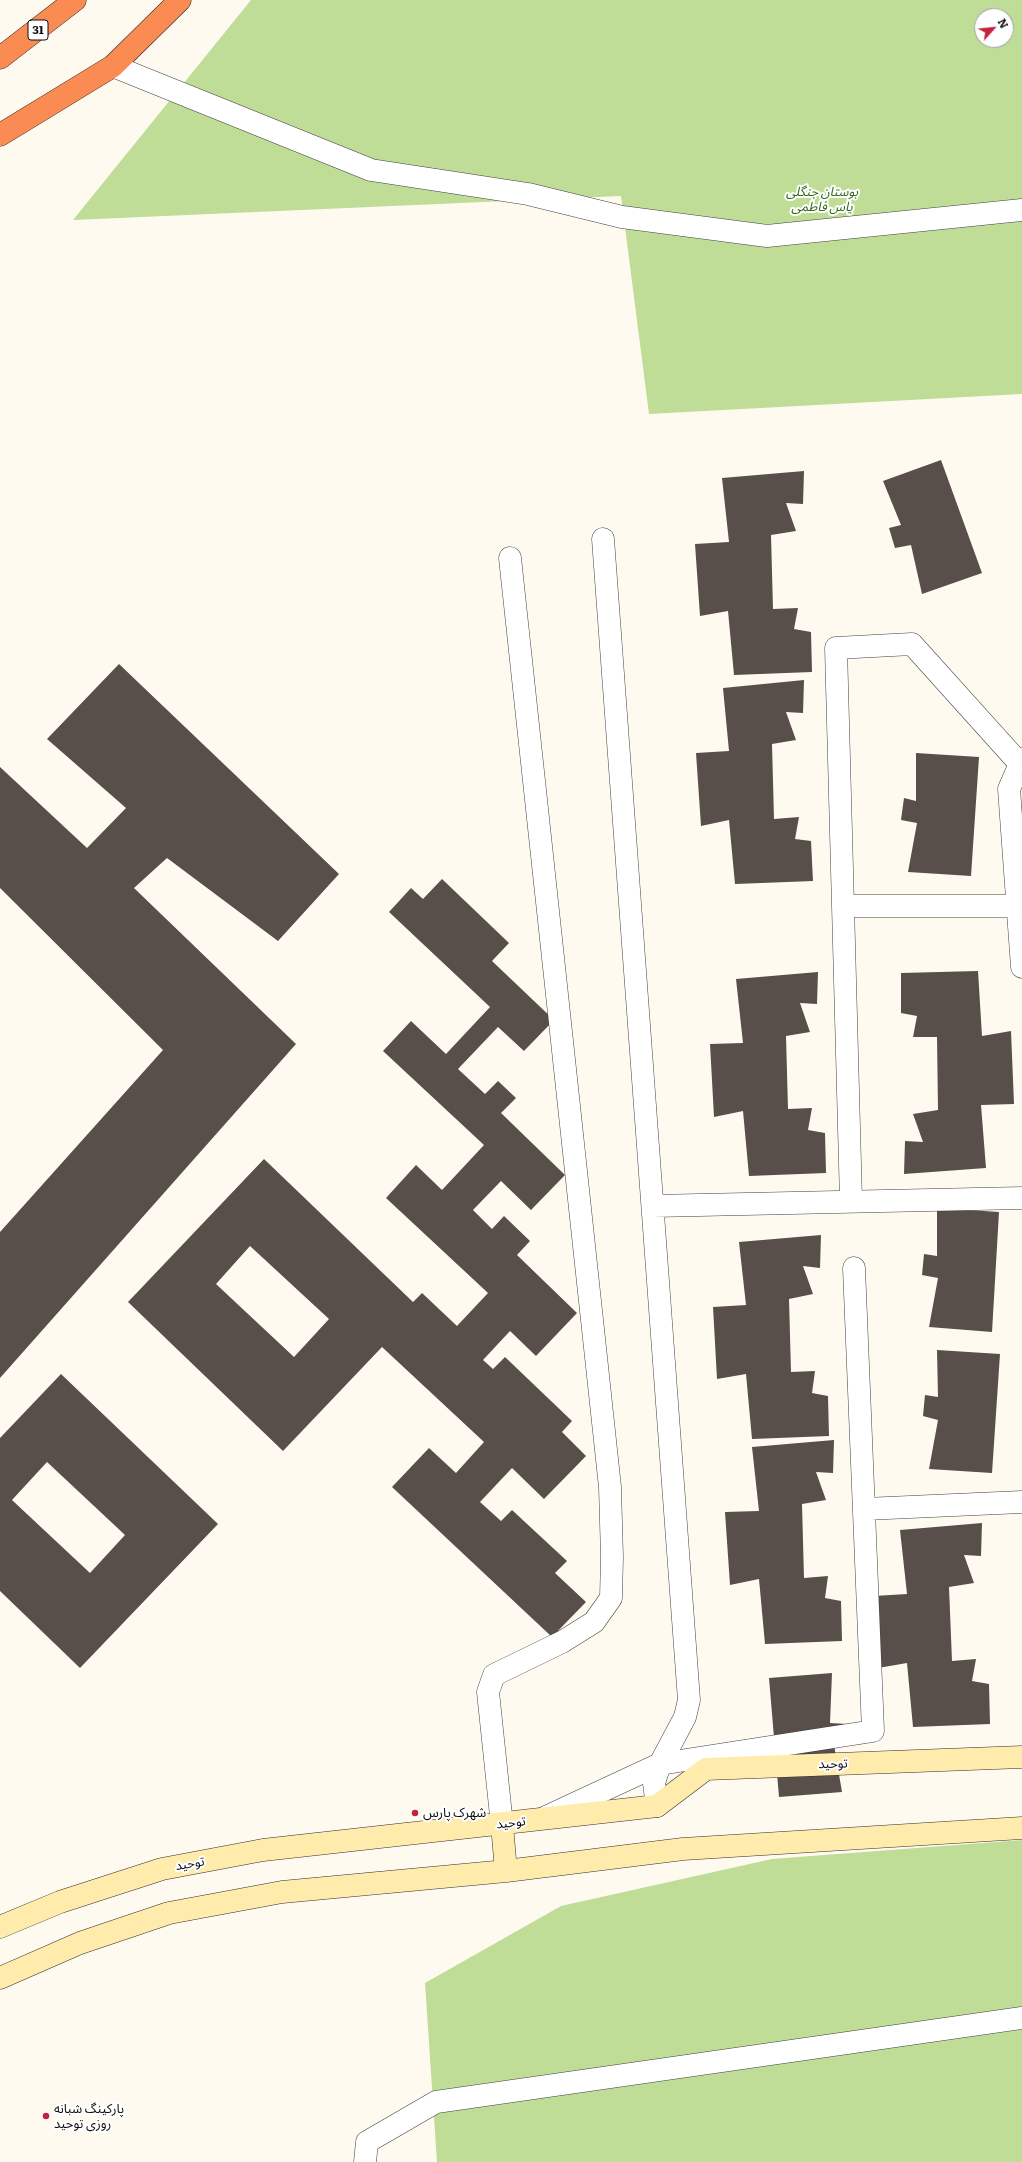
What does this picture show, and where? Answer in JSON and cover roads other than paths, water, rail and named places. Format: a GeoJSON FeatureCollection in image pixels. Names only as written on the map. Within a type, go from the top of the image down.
{"type":"FeatureCollection","features":[{"type":"Feature","properties":{"kind":"highway","name":"31"},"geometry":{"type":"LineString","coordinates":[[0,58],[75,0]]}},
{"type":"Feature","properties":{"kind":"highway"},"geometry":{"type":"LineString","coordinates":[[0,135],[113,66],[180,0]]}},
{"type":"Feature","properties":{"kind":"main road","name":"توحید"},"geometry":{"type":"LineString","coordinates":[[0,1927],[60,1902],[162,1869],[263,1850],[657,1806],[706,1769],[1022,1757]]}},
{"type":"Feature","properties":{"kind":"main road"},"geometry":{"type":"LineString","coordinates":[[502,1824],[506,1871]]}},
{"type":"Feature","properties":{"kind":"main road"},"geometry":{"type":"LineString","coordinates":[[0,1978],[80,1943],[169,1913],[282,1892],[506,1871],[683,1849],[1022,1828]]}},
{"type":"Feature","properties":{"kind":"street"},"geometry":{"type":"LineString","coordinates":[[113,66],[371,170],[528,194],[622,217],[767,236],[1022,210]]}},
{"type":"Feature","properties":{"kind":"street"},"geometry":{"type":"LineString","coordinates":[[603,539],[689,1700],[685,1717],[660,1764],[654,1783],[657,1806]]}},
{"type":"Feature","properties":{"kind":"street"},"geometry":{"type":"LineString","coordinates":[[502,1824],[488,1692],[494,1675],[562,1642],[594,1622],[610,1598],[612,1557],[610,1487],[510,558]]}},
{"type":"Feature","properties":{"kind":"street"},"geometry":{"type":"LineString","coordinates":[[851,1201],[836,648],[912,644],[1021,762],[1009,789],[1016,906],[1022,967]]}},
{"type":"Feature","properties":{"kind":"street"},"geometry":{"type":"LineString","coordinates":[[844,906],[1016,906]]}},
{"type":"Feature","properties":{"kind":"street"},"geometry":{"type":"LineString","coordinates":[[653,1206],[1022,1198]]}},
{"type":"Feature","properties":{"kind":"street"},"geometry":{"type":"LineString","coordinates":[[539,1820],[660,1764],[873,1731],[854,1268]]}},
{"type":"Feature","properties":{"kind":"street"},"geometry":{"type":"LineString","coordinates":[[865,1509],[1022,1502]]}},
{"type":"Feature","properties":{"kind":"street"},"geometry":{"type":"LineString","coordinates":[[365,2162],[367,2142],[436,2102],[1022,2018]]}},
{"type":"Feature","properties":{"kind":"place","name":"شهرک پارس"},"geometry":{"type":"Point","coordinates":[415,1813]}},
{"type":"Feature","properties":{"kind":"place","name":"پارکینگ شبانه روزی توحید"},"geometry":{"type":"Point","coordinates":[46,2116]}},
{"type":"Feature","properties":{"kind":"park label","name":"بوستان جنگلی یاس فاطمی"},"geometry":{"type":"Point","coordinates":[822,200]}}]}
